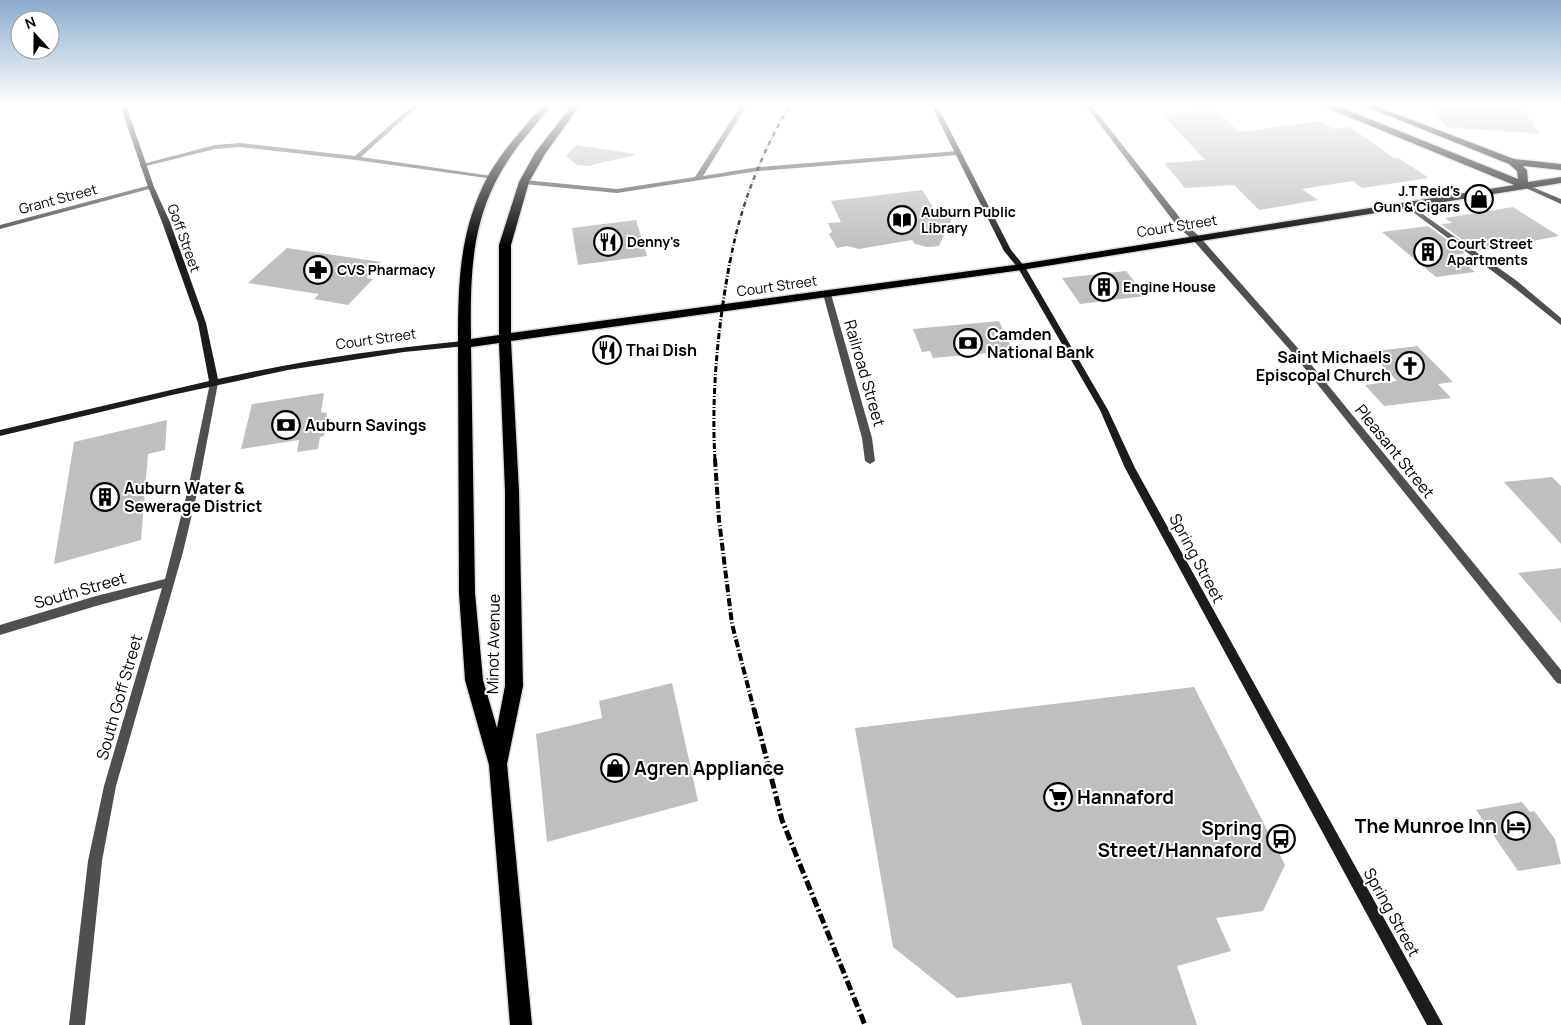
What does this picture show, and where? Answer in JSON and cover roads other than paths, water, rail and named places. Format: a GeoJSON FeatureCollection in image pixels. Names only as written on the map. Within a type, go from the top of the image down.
{"type":"FeatureCollection","features":[{"type":"Feature","properties":{"kind":"highway","name":"Minot Avenue"},"geometry":{"type":"LineString","coordinates":[[498,765],[474,680],[468,593],[463,344],[464,284],[471,233],[492,178],[508,153]]}},
{"type":"Feature","properties":{"kind":"highway","name":"Minot Avenue"},"geometry":{"type":"LineString","coordinates":[[498,765],[514,686],[512,491],[505,339],[505,245],[524,182],[540,153]]}},
{"type":"Feature","properties":{"kind":"highway"},"geometry":{"type":"LineString","coordinates":[[1445,153],[1522,185],[1522,170],[1512,162]]}},
{"type":"Feature","properties":{"kind":"highway"},"geometry":{"type":"LineString","coordinates":[[1489,153],[1512,162],[1561,168]]}},
{"type":"Feature","properties":{"kind":"highway","name":"Court Street"},"geometry":{"type":"LineString","coordinates":[[463,344],[1021,267],[1561,180]]}},
{"type":"Feature","properties":{"kind":"highway"},"geometry":{"type":"LineString","coordinates":[[498,765],[521,1025]]}},
{"type":"Feature","properties":{"kind":"street","name":"Goff Street"},"geometry":{"type":"LineString","coordinates":[[138,153],[150,187],[166,222],[202,323],[214,383]]}},
{"type":"Feature","properties":{"kind":"street"},"geometry":{"type":"LineString","coordinates":[[142,165],[191,153]]}},
{"type":"Feature","properties":{"kind":"street"},"geometry":{"type":"LineString","coordinates":[[306,153],[356,158],[492,178]]}},
{"type":"Feature","properties":{"kind":"street"},"geometry":{"type":"LineString","coordinates":[[356,158],[362,153]]}},
{"type":"Feature","properties":{"kind":"street"},"geometry":{"type":"LineString","coordinates":[[698,178],[714,153]]}},
{"type":"Feature","properties":{"kind":"street"},"geometry":{"type":"LineString","coordinates":[[524,182],[617,191],[758,169],[958,153]]}},
{"type":"Feature","properties":{"kind":"street","name":"Spring Street"},"geometry":{"type":"LineString","coordinates":[[958,153],[1008,251],[1021,267],[1104,410],[1130,468],[1436,1025]]}},
{"type":"Feature","properties":{"kind":"street","name":"Pleasant Street"},"geometry":{"type":"LineString","coordinates":[[1126,153],[1181,225],[1196,238],[1293,348],[1561,679]]}},
{"type":"Feature","properties":{"kind":"street"},"geometry":{"type":"LineString","coordinates":[[1522,185],[1561,202]]}},
{"type":"Feature","properties":{"kind":"street","name":"Grant Street"},"geometry":{"type":"LineString","coordinates":[[0,227],[150,187]]}},
{"type":"Feature","properties":{"kind":"street"},"geometry":{"type":"LineString","coordinates":[[1408,206],[1514,283],[1561,322]]}},
{"type":"Feature","properties":{"kind":"street","name":"Railroad Street"},"geometry":{"type":"LineString","coordinates":[[827,294],[867,438],[870,462]]}},
{"type":"Feature","properties":{"kind":"street","name":"Court Street"},"geometry":{"type":"LineString","coordinates":[[0,433],[214,383],[374,353],[463,344]]}},
{"type":"Feature","properties":{"kind":"street","name":"South Goff Street"},"geometry":{"type":"LineString","coordinates":[[77,1025],[95,861],[110,786],[169,582],[193,489],[214,383]]}},
{"type":"Feature","properties":{"kind":"street","name":"South Street"},"geometry":{"type":"LineString","coordinates":[[0,630],[96,601],[169,582]]}},
{"type":"Feature","properties":{"kind":"railway"},"geometry":{"type":"LineString","coordinates":[[730,262],[746,201],[765,153]]}},
{"type":"Feature","properties":{"kind":"railway"},"geometry":{"type":"LineString","coordinates":[[715,460],[716,360],[730,261]]}},
{"type":"Feature","properties":{"kind":"railway"},"geometry":{"type":"LineString","coordinates":[[715,459],[719,520],[732,624],[754,710]]}},
{"type":"Feature","properties":{"kind":"railway"},"geometry":{"type":"LineString","coordinates":[[754,709],[782,820],[865,1025]]}},
{"type":"Feature","properties":{"kind":"place","name":"J.T Reid's Gun & Cigars"},"geometry":{"type":"Point","coordinates":[1479,199]}},
{"type":"Feature","properties":{"kind":"place","name":"Auburn Public Library"},"geometry":{"type":"Point","coordinates":[902,220]}},
{"type":"Feature","properties":{"kind":"place","name":"Denny's"},"geometry":{"type":"Point","coordinates":[608,242]}},
{"type":"Feature","properties":{"kind":"place","name":"Court Street Apartments"},"geometry":{"type":"Point","coordinates":[1428,252]}},
{"type":"Feature","properties":{"kind":"place","name":"CVS Pharmacy"},"geometry":{"type":"Point","coordinates":[318,270]}},
{"type":"Feature","properties":{"kind":"place","name":"Engine House"},"geometry":{"type":"Point","coordinates":[1104,287]}},
{"type":"Feature","properties":{"kind":"place","name":"Camden National Bank"},"geometry":{"type":"Point","coordinates":[968,343]}},
{"type":"Feature","properties":{"kind":"place","name":"Thai Dish"},"geometry":{"type":"Point","coordinates":[607,350]}},
{"type":"Feature","properties":{"kind":"place","name":"Saint Michaels Episcopal Church"},"geometry":{"type":"Point","coordinates":[1410,366]}},
{"type":"Feature","properties":{"kind":"place","name":"Auburn Savings"},"geometry":{"type":"Point","coordinates":[286,425]}},
{"type":"Feature","properties":{"kind":"place","name":"Auburn Water & Sewerage District"},"geometry":{"type":"Point","coordinates":[105,497]}},
{"type":"Feature","properties":{"kind":"place","name":"Agren Appliance"},"geometry":{"type":"Point","coordinates":[615,768]}},
{"type":"Feature","properties":{"kind":"place","name":"Hannaford"},"geometry":{"type":"Point","coordinates":[1058,797]}},
{"type":"Feature","properties":{"kind":"place","name":"The Munroe Inn"},"geometry":{"type":"Point","coordinates":[1516,826]}},
{"type":"Feature","properties":{"kind":"place","name":"Spring Street/Hannaford"},"geometry":{"type":"Point","coordinates":[1281,839]}}]}
